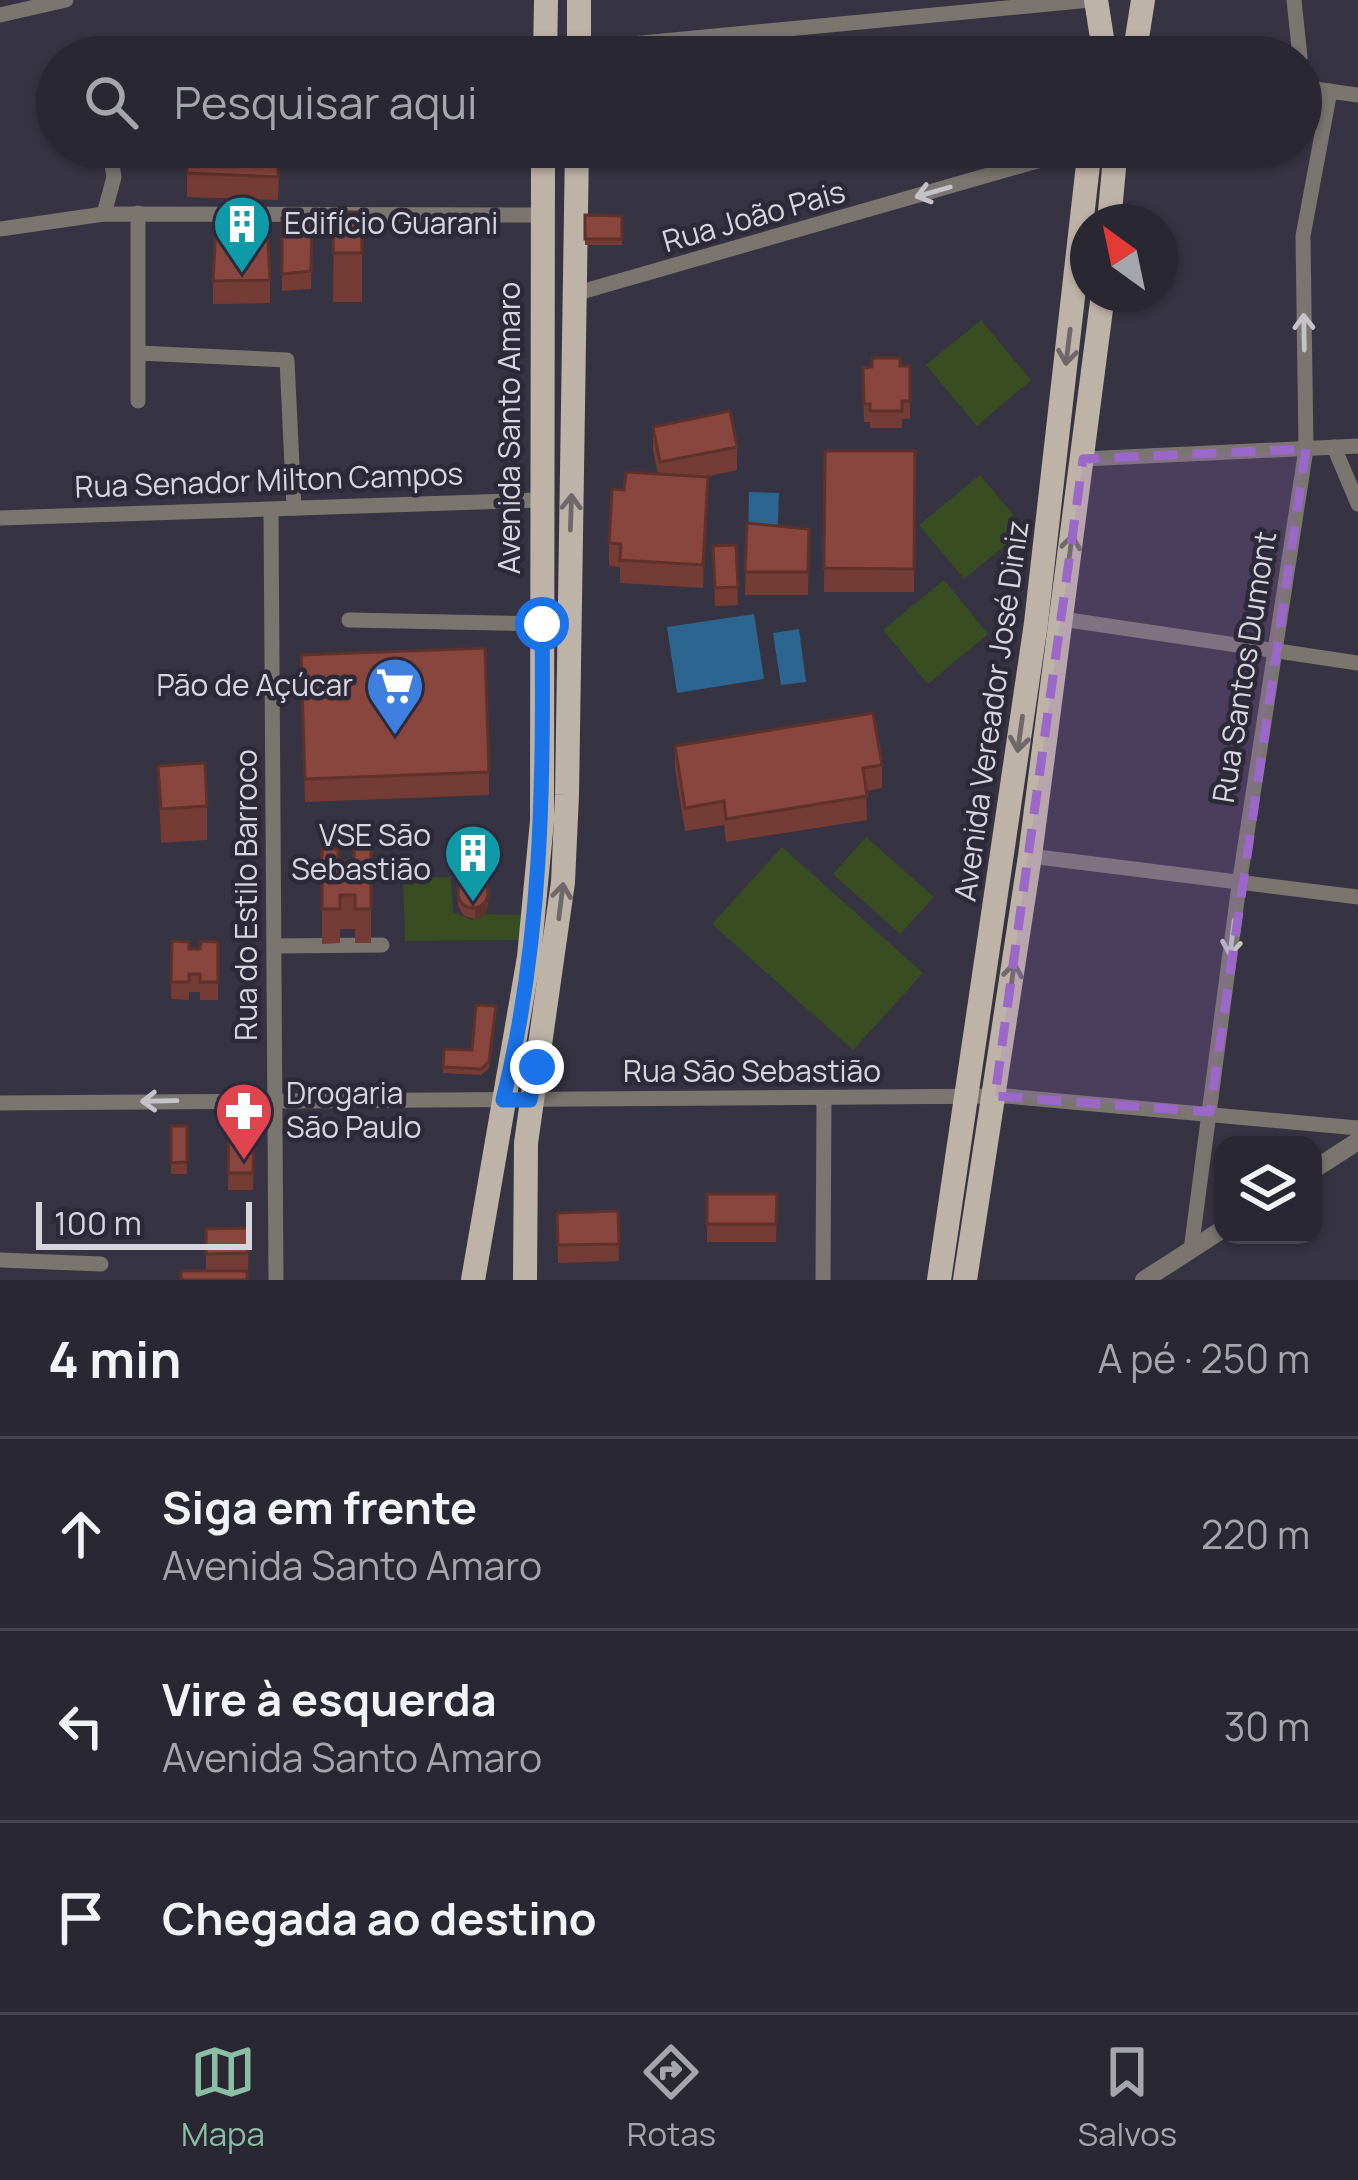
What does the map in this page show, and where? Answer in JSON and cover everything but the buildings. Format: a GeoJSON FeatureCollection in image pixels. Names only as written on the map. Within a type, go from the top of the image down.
{"type":"FeatureCollection","features":[{"type":"Feature","properties":{"kind":"main road"},"geometry":{"type":"LineString","coordinates":[[545,36],[546,0]]}},
{"type":"Feature","properties":{"kind":"main road"},"geometry":{"type":"LineString","coordinates":[[579,0],[579,36]]}},
{"type":"Feature","properties":{"kind":"main road"},"geometry":{"type":"LineString","coordinates":[[1093,0],[1101,36]]}},
{"type":"Feature","properties":{"kind":"main road"},"geometry":{"type":"LineString","coordinates":[[1107,36],[1111,0]]}},
{"type":"Feature","properties":{"kind":"main road"},"geometry":{"type":"LineString","coordinates":[[1137,36],[1143,0]]}},
{"type":"Feature","properties":{"kind":"main road","name":"Avenida Santo Amaro"},"geometry":{"type":"LineString","coordinates":[[473,1280],[530,957],[542,821],[542,168]]}},
{"type":"Feature","properties":{"kind":"main road","name":"Avenida Santo Amaro"},"geometry":{"type":"LineString","coordinates":[[525,1280],[530,1100],[563,882],[577,168]]}},
{"type":"Feature","properties":{"kind":"main road","name":"Avenida Vereador José Diniz"},"geometry":{"type":"LineString","coordinates":[[965,1280],[1086,168]]}},
{"type":"Feature","properties":{"kind":"main road"},"geometry":{"type":"LineString","coordinates":[[1111,204],[1114,168]]}},
{"type":"Feature","properties":{"kind":"main road","name":"Avenida Vereador José Diniz"},"geometry":{"type":"LineString","coordinates":[[939,1280],[982,1097],[1030,856],[1100,312]]}},
{"type":"Feature","properties":{"kind":"street"},"geometry":{"type":"LineString","coordinates":[[0,16],[66,0]]}},
{"type":"Feature","properties":{"kind":"street"},"geometry":{"type":"LineString","coordinates":[[744,36],[1093,0]]}},
{"type":"Feature","properties":{"kind":"street"},"geometry":{"type":"LineString","coordinates":[[1294,0],[1298,36]]}},
{"type":"Feature","properties":{"kind":"street"},"geometry":{"type":"LineString","coordinates":[[1322,90],[1358,95]]}},
{"type":"Feature","properties":{"kind":"street","name":"Rua Santos Dumont"},"geometry":{"type":"LineString","coordinates":[[1322,134],[1330,91]]}},
{"type":"Feature","properties":{"kind":"street"},"geometry":{"type":"LineString","coordinates":[[104,214],[113,168]]}},
{"type":"Feature","properties":{"kind":"street","name":"Rua João Pais"},"geometry":{"type":"LineString","coordinates":[[574,294],[1015,168]]}},
{"type":"Feature","properties":{"kind":"street","name":"Rua Santos Dumont"},"geometry":{"type":"LineString","coordinates":[[1191,1250],[1239,885],[1306,448],[1303,236],[1316,168]]}},
{"type":"Feature","properties":{"kind":"street"},"geometry":{"type":"LineString","coordinates":[[138,213],[138,401]]}},
{"type":"Feature","properties":{"kind":"street"},"geometry":{"type":"LineString","coordinates":[[0,229],[138,213],[540,215]]}},
{"type":"Feature","properties":{"kind":"street"},"geometry":{"type":"LineString","coordinates":[[139,353],[287,360],[294,508]]}},
{"type":"Feature","properties":{"kind":"street"},"geometry":{"type":"LineString","coordinates":[[1083,459],[1358,446]]}},
{"type":"Feature","properties":{"kind":"street"},"geometry":{"type":"LineString","coordinates":[[1334,447],[1358,504]]}},
{"type":"Feature","properties":{"kind":"street","name":"Rua Senador Milton Campos"},"geometry":{"type":"LineString","coordinates":[[0,518],[540,500]]}},
{"type":"Feature","properties":{"kind":"street","name":"Rua do Estilo Barroco"},"geometry":{"type":"LineString","coordinates":[[271,511],[275,1280]]}},
{"type":"Feature","properties":{"kind":"street"},"geometry":{"type":"LineString","coordinates":[[1061,619],[1358,664]]}},
{"type":"Feature","properties":{"kind":"street"},"geometry":{"type":"LineString","coordinates":[[349,620],[542,624]]}},
{"type":"Feature","properties":{"kind":"street"},"geometry":{"type":"LineString","coordinates":[[1030,856],[1358,897]]}},
{"type":"Feature","properties":{"kind":"street"},"geometry":{"type":"LineString","coordinates":[[275,946],[382,945]]}},
{"type":"Feature","properties":{"kind":"street","name":"Rua São Sebastião"},"geometry":{"type":"LineString","coordinates":[[0,1103],[982,1097],[1210,1112],[1358,1128]]}},
{"type":"Feature","properties":{"kind":"street"},"geometry":{"type":"LineString","coordinates":[[823,1280],[824,1098]]}},
{"type":"Feature","properties":{"kind":"street"},"geometry":{"type":"LineString","coordinates":[[1322,1165],[1358,1141]]}},
{"type":"Feature","properties":{"kind":"street"},"geometry":{"type":"LineString","coordinates":[[1144,1280],[1214,1235]]}},
{"type":"Feature","properties":{"kind":"street"},"geometry":{"type":"LineString","coordinates":[[0,1260],[100,1264]]}},
{"type":"Feature","properties":{"kind":"highlighted area"},"geometry":{"type":"Polygon","coordinates":[[[1306,449],[1210,1112],[995,1096],[1083,459],[1306,449]]]}},
{"type":"Feature","properties":{"kind":"green space"},"geometry":{"type":"Polygon","coordinates":[[[981,320],[1031,380],[977,426],[926,365],[981,320]]]}},
{"type":"Feature","properties":{"kind":"green space"},"geometry":{"type":"Polygon","coordinates":[[[980,475],[1025,529],[964,579],[919,525],[980,475]]]}},
{"type":"Feature","properties":{"kind":"green space"},"geometry":{"type":"Polygon","coordinates":[[[944,580],[988,634],[928,684],[883,630],[944,580]]]}},
{"type":"Feature","properties":{"kind":"green space"},"geometry":{"type":"Polygon","coordinates":[[[866,837],[934,897],[900,934],[833,874],[866,837]]]}},
{"type":"Feature","properties":{"kind":"green space"},"geometry":{"type":"Polygon","coordinates":[[[782,847],[923,973],[853,1050],[712,924],[782,847]]]}},
{"type":"Feature","properties":{"kind":"green space"},"geometry":{"type":"Polygon","coordinates":[[[451,877],[453,912],[472,920],[486,914],[522,915],[520,940],[405,941],[403,878],[451,877]]]}},
{"type":"Feature","properties":{"kind":"water"},"geometry":{"type":"Polygon","coordinates":[[[749,492],[779,493],[777,546],[748,545],[749,492]]]}},
{"type":"Feature","properties":{"kind":"water"},"geometry":{"type":"Polygon","coordinates":[[[754,614],[764,679],[677,693],[667,627],[754,614]]]}},
{"type":"Feature","properties":{"kind":"water"},"geometry":{"type":"Polygon","coordinates":[[[799,629],[806,682],[781,685],[773,633],[799,629]]]}},
{"type":"Feature","properties":{"kind":"place","name":"Edifício Guarani"},"geometry":{"type":"Point","coordinates":[242,275]}},
{"type":"Feature","properties":{"kind":"place","name":"Pão de Açúcar"},"geometry":{"type":"Point","coordinates":[395,737]}},
{"type":"Feature","properties":{"kind":"place","name":"VSE São Sebastião"},"geometry":{"type":"Point","coordinates":[473,904]}},
{"type":"Feature","properties":{"kind":"place","name":"Drogaria São Paulo"},"geometry":{"type":"Point","coordinates":[244,1162]}},
{"type":"Feature","properties":{"kind":"route"},"geometry":{"type":"LineString","coordinates":[[537,1067],[530,1100],[503,1100],[530,957],[542,821],[542,624]]}}]}
